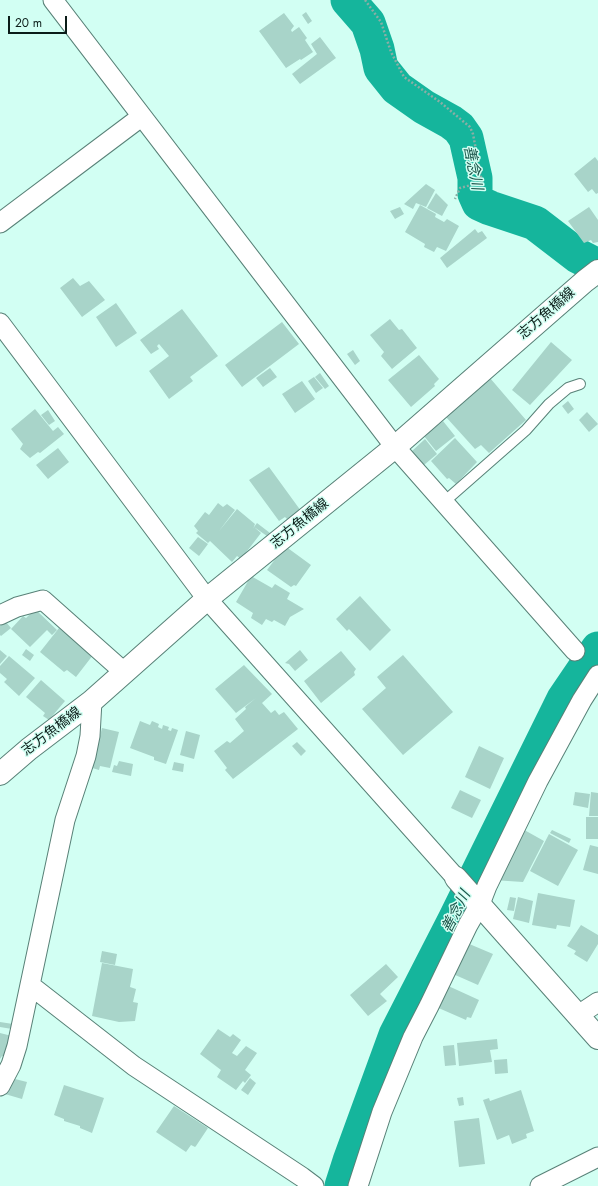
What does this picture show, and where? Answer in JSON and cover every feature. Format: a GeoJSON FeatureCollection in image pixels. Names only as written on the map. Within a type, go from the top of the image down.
{"type":"FeatureCollection","features":[{"type":"Feature","properties":{"kind":"main road","name":"志方魚橋線"},"geometry":{"type":"LineString","coordinates":[[0,774],[29,749],[92,701],[207,600],[394,446],[592,276]]}},
{"type":"Feature","properties":{"kind":"main road"},"geometry":{"type":"LineString","coordinates":[[456,878],[598,1038]]}},
{"type":"Feature","properties":{"kind":"street"},"geometry":{"type":"LineString","coordinates":[[53,0],[394,446],[574,651]]}},
{"type":"Feature","properties":{"kind":"street"},"geometry":{"type":"LineString","coordinates":[[0,223],[142,117]]}},
{"type":"Feature","properties":{"kind":"street"},"geometry":{"type":"LineString","coordinates":[[0,323],[207,600],[456,878]]}},
{"type":"Feature","properties":{"kind":"street"},"geometry":{"type":"LineString","coordinates":[[0,615],[17,606],[43,600],[124,672]]}},
{"type":"Feature","properties":{"kind":"street"},"geometry":{"type":"LineString","coordinates":[[358,1186],[377,1126],[403,1059],[468,925],[480,904],[487,886],[538,782],[582,700],[598,675]]}},
{"type":"Feature","properties":{"kind":"street"},"geometry":{"type":"LineString","coordinates":[[0,1086],[11,1065],[17,1046],[65,820],[86,756],[90,736],[92,701]]}},
{"type":"Feature","properties":{"kind":"street"},"geometry":{"type":"LineString","coordinates":[[30,984],[134,1066],[314,1186]]}},
{"type":"Feature","properties":{"kind":"street"},"geometry":{"type":"LineString","coordinates":[[577,1016],[598,1002]]}},
{"type":"Feature","properties":{"kind":"street"},"geometry":{"type":"LineString","coordinates":[[540,1186],[598,1157]]}},
{"type":"Feature","properties":{"kind":"lane"},"geometry":{"type":"LineString","coordinates":[[444,502],[526,430],[554,400],[568,388],[580,384]]}},
{"type":"Feature","properties":{"kind":"path"},"geometry":{"type":"LineString","coordinates":[[365,0],[381,22],[391,52],[404,77],[440,102],[470,127],[474,134],[482,182],[460,188],[455,199]]}},
{"type":"Feature","properties":{"kind":"building"},"geometry":{"type":"Polygon","coordinates":[[[306,12],[312,21],[308,24],[302,15],[306,12]]]}},
{"type":"Feature","properties":{"kind":"building"},"geometry":{"type":"Polygon","coordinates":[[[284,13],[294,26],[291,30],[292,32],[299,27],[307,38],[305,40],[313,52],[286,68],[259,31],[284,13]]]}},
{"type":"Feature","properties":{"kind":"building"},"geometry":{"type":"Polygon","coordinates":[[[320,37],[336,58],[300,84],[292,74],[317,54],[311,44],[320,37]]]}},
{"type":"Feature","properties":{"kind":"building"},"geometry":{"type":"Polygon","coordinates":[[[595,157],[598,161],[598,193],[596,194],[592,189],[588,192],[574,174],[595,157]]]}},
{"type":"Feature","properties":{"kind":"building"},"geometry":{"type":"Polygon","coordinates":[[[426,184],[435,190],[426,207],[416,203],[413,209],[404,204],[426,184]]]}},
{"type":"Feature","properties":{"kind":"building"},"geometry":{"type":"Polygon","coordinates":[[[436,193],[448,205],[442,216],[427,208],[436,193]]]}},
{"type":"Feature","properties":{"kind":"building"},"geometry":{"type":"Polygon","coordinates":[[[420,205],[436,214],[435,217],[444,222],[447,219],[459,226],[446,251],[437,247],[434,252],[424,247],[425,244],[405,232],[420,205]]]}},
{"type":"Feature","properties":{"kind":"building"},"geometry":{"type":"Polygon","coordinates":[[[400,207],[404,214],[395,219],[390,211],[400,207]]]}},
{"type":"Feature","properties":{"kind":"building"},"geometry":{"type":"Polygon","coordinates":[[[589,207],[598,220],[598,242],[593,243],[591,240],[584,243],[568,221],[589,207]]]}},
{"type":"Feature","properties":{"kind":"building"},"geometry":{"type":"Polygon","coordinates":[[[475,229],[478,233],[482,231],[487,238],[447,268],[440,258],[475,229]]]}},
{"type":"Feature","properties":{"kind":"building"},"geometry":{"type":"Polygon","coordinates":[[[73,278],[80,286],[89,281],[105,300],[82,317],[60,288],[73,278]]]}},
{"type":"Feature","properties":{"kind":"building"},"geometry":{"type":"Polygon","coordinates":[[[116,303],[137,333],[116,347],[96,317],[116,303]]]}},
{"type":"Feature","properties":{"kind":"building"},"geometry":{"type":"Polygon","coordinates":[[[182,309],[218,356],[190,377],[193,381],[169,399],[149,371],[169,356],[159,344],[157,346],[159,349],[151,354],[140,340],[182,309]]]}},
{"type":"Feature","properties":{"kind":"building"},"geometry":{"type":"Polygon","coordinates":[[[390,319],[399,330],[402,329],[417,348],[392,369],[381,356],[384,352],[370,335],[390,319]]]}},
{"type":"Feature","properties":{"kind":"building"},"geometry":{"type":"Polygon","coordinates":[[[282,322],[299,344],[242,387],[225,365],[282,322]]]}},
{"type":"Feature","properties":{"kind":"building"},"geometry":{"type":"Polygon","coordinates":[[[551,342],[572,360],[530,405],[512,390],[551,342]]]}},
{"type":"Feature","properties":{"kind":"building"},"geometry":{"type":"Polygon","coordinates":[[[353,350],[360,361],[355,365],[347,354],[353,350]]]}},
{"type":"Feature","properties":{"kind":"building"},"geometry":{"type":"Polygon","coordinates":[[[419,355],[439,379],[434,384],[435,386],[411,407],[388,380],[419,355]]]}},
{"type":"Feature","properties":{"kind":"building"},"geometry":{"type":"Polygon","coordinates":[[[270,368],[277,377],[263,387],[256,378],[270,368]]]}},
{"type":"Feature","properties":{"kind":"building"},"geometry":{"type":"Polygon","coordinates":[[[320,373],[329,386],[325,389],[315,377],[320,373]]]}},
{"type":"Feature","properties":{"kind":"building"},"geometry":{"type":"Polygon","coordinates":[[[314,377],[323,388],[316,393],[308,381],[314,377]]]}},
{"type":"Feature","properties":{"kind":"building"},"geometry":{"type":"Polygon","coordinates":[[[490,378],[526,420],[489,453],[481,445],[475,449],[446,417],[490,378]]]}},
{"type":"Feature","properties":{"kind":"building"},"geometry":{"type":"Polygon","coordinates":[[[302,381],[315,399],[295,413],[282,394],[302,381]]]}},
{"type":"Feature","properties":{"kind":"building"},"geometry":{"type":"Polygon","coordinates":[[[568,401],[574,409],[568,414],[562,406],[568,401]]]}},
{"type":"Feature","properties":{"kind":"building"},"geometry":{"type":"Polygon","coordinates":[[[35,409],[53,431],[58,427],[64,434],[40,453],[38,452],[30,458],[20,449],[23,444],[11,429],[35,409]]]}},
{"type":"Feature","properties":{"kind":"building"},"geometry":{"type":"Polygon","coordinates":[[[48,410],[55,421],[49,425],[41,415],[48,410]]]}},
{"type":"Feature","properties":{"kind":"building"},"geometry":{"type":"Polygon","coordinates":[[[587,412],[598,424],[589,432],[579,420],[587,412]]]}},
{"type":"Feature","properties":{"kind":"building"},"geometry":{"type":"Polygon","coordinates":[[[443,421],[455,436],[436,451],[424,436],[443,421]]]}},
{"type":"Feature","properties":{"kind":"building"},"geometry":{"type":"Polygon","coordinates":[[[455,438],[477,462],[456,484],[449,478],[447,479],[431,461],[455,438]]]}},
{"type":"Feature","properties":{"kind":"building"},"geometry":{"type":"Polygon","coordinates":[[[425,439],[437,454],[424,465],[412,451],[425,439]]]}},
{"type":"Feature","properties":{"kind":"building"},"geometry":{"type":"Polygon","coordinates":[[[58,448],[69,462],[48,479],[36,465],[58,448]]]}},
{"type":"Feature","properties":{"kind":"building"},"geometry":{"type":"Polygon","coordinates":[[[269,467],[301,511],[289,521],[285,517],[279,521],[249,480],[269,467]]]}},
{"type":"Feature","properties":{"kind":"building"},"geometry":{"type":"Polygon","coordinates":[[[218,503],[223,507],[227,504],[235,510],[219,531],[237,509],[255,524],[253,529],[254,527],[261,533],[241,559],[237,556],[232,562],[210,541],[208,543],[196,533],[198,531],[194,526],[205,512],[209,515],[218,503]]]}},
{"type":"Feature","properties":{"kind":"building"},"geometry":{"type":"Polygon","coordinates":[[[257,523],[270,533],[267,536],[254,527],[257,523]]]}},
{"type":"Feature","properties":{"kind":"building"},"geometry":{"type":"Polygon","coordinates":[[[198,537],[208,544],[199,556],[189,548],[198,537]]]}},
{"type":"Feature","properties":{"kind":"building"},"geometry":{"type":"Polygon","coordinates":[[[285,546],[311,565],[296,586],[294,585],[291,587],[267,570],[285,546]]]}},
{"type":"Feature","properties":{"kind":"building"},"geometry":{"type":"Polygon","coordinates":[[[251,576],[272,588],[275,584],[290,593],[287,599],[304,609],[290,617],[285,626],[274,620],[272,622],[266,619],[262,625],[251,618],[253,613],[236,602],[251,576]]]}},
{"type":"Feature","properties":{"kind":"building"},"geometry":{"type":"Polygon","coordinates":[[[360,596],[391,630],[370,651],[349,629],[347,631],[336,619],[360,596]]]}},
{"type":"Feature","properties":{"kind":"building"},"geometry":{"type":"Polygon","coordinates":[[[35,609],[57,630],[52,635],[47,630],[30,647],[11,629],[23,616],[26,618],[35,609]]]}},
{"type":"Feature","properties":{"kind":"building"},"geometry":{"type":"Polygon","coordinates":[[[5,621],[11,628],[1,636],[0,626],[5,621]]]}},
{"type":"Feature","properties":{"kind":"building"},"geometry":{"type":"Polygon","coordinates":[[[59,628],[93,655],[76,677],[67,670],[64,672],[40,652],[59,628]]]}},
{"type":"Feature","properties":{"kind":"building"},"geometry":{"type":"Polygon","coordinates":[[[26,649],[34,655],[30,661],[22,655],[26,649]]]}},
{"type":"Feature","properties":{"kind":"building"},"geometry":{"type":"Polygon","coordinates":[[[0,650],[7,656],[0,664],[0,650]]]}},
{"type":"Feature","properties":{"kind":"building"},"geometry":{"type":"Polygon","coordinates":[[[300,650],[308,660],[295,671],[289,664],[285,663],[300,650]]]}},
{"type":"Feature","properties":{"kind":"building"},"geometry":{"type":"Polygon","coordinates":[[[341,651],[356,669],[354,672],[355,675],[321,703],[304,681],[341,651]]]}},
{"type":"Feature","properties":{"kind":"building"},"geometry":{"type":"Polygon","coordinates":[[[403,655],[453,712],[403,755],[362,709],[386,688],[377,677],[403,655]]]}},
{"type":"Feature","properties":{"kind":"building"},"geometry":{"type":"Polygon","coordinates":[[[9,656],[35,678],[19,696],[4,682],[7,679],[0,673],[0,666],[9,656]]]}},
{"type":"Feature","properties":{"kind":"building"},"geometry":{"type":"Polygon","coordinates":[[[244,665],[272,694],[262,703],[271,713],[275,710],[279,715],[284,712],[298,729],[233,779],[225,770],[227,768],[214,751],[227,741],[230,743],[244,731],[235,719],[246,709],[245,707],[256,698],[236,713],[215,689],[244,665]]]}},
{"type":"Feature","properties":{"kind":"building"},"geometry":{"type":"Polygon","coordinates":[[[41,680],[65,701],[49,720],[43,716],[45,713],[26,697],[41,680]]]}},
{"type":"Feature","properties":{"kind":"building"},"geometry":{"type":"Polygon","coordinates":[[[140,721],[150,725],[152,721],[159,724],[158,727],[162,729],[163,725],[169,727],[168,730],[171,731],[172,728],[178,730],[166,764],[154,760],[154,757],[130,748],[140,721]]]}},
{"type":"Feature","properties":{"kind":"building"},"geometry":{"type":"Polygon","coordinates":[[[102,728],[119,732],[110,768],[100,766],[99,770],[89,767],[97,736],[100,736],[102,728]]]}},
{"type":"Feature","properties":{"kind":"building"},"geometry":{"type":"Polygon","coordinates":[[[186,731],[200,735],[194,759],[180,755],[186,731]]]}},
{"type":"Feature","properties":{"kind":"building"},"geometry":{"type":"Polygon","coordinates":[[[297,742],[306,751],[301,756],[292,746],[297,742]]]}},
{"type":"Feature","properties":{"kind":"building"},"geometry":{"type":"Polygon","coordinates":[[[479,746],[504,758],[490,789],[465,777],[479,746]]]}},
{"type":"Feature","properties":{"kind":"building"},"geometry":{"type":"Polygon","coordinates":[[[119,761],[133,764],[131,776],[112,772],[114,765],[117,766],[119,761]]]}},
{"type":"Feature","properties":{"kind":"building"},"geometry":{"type":"Polygon","coordinates":[[[174,762],[184,764],[183,772],[172,770],[174,762]]]}},
{"type":"Feature","properties":{"kind":"building"},"geometry":{"type":"Polygon","coordinates":[[[460,790],[481,800],[472,818],[451,808],[460,790]]]}},
{"type":"Feature","properties":{"kind":"building"},"geometry":{"type":"Polygon","coordinates":[[[575,792],[590,794],[588,808],[573,805],[575,792]]]}},
{"type":"Feature","properties":{"kind":"building"},"geometry":{"type":"Polygon","coordinates":[[[591,792],[598,793],[598,816],[589,816],[591,792]]]}},
{"type":"Feature","properties":{"kind":"building"},"geometry":{"type":"Polygon","coordinates":[[[586,817],[598,817],[598,839],[586,839],[586,817]]]}},
{"type":"Feature","properties":{"kind":"building"},"geometry":{"type":"Polygon","coordinates":[[[519,827],[544,841],[523,882],[493,880],[519,827]]]}},
{"type":"Feature","properties":{"kind":"building"},"geometry":{"type":"Polygon","coordinates":[[[552,830],[571,839],[569,843],[550,833],[552,830]]]}},
{"type":"Feature","properties":{"kind":"building"},"geometry":{"type":"Polygon","coordinates":[[[549,834],[578,850],[558,886],[530,871],[549,834]]]}},
{"type":"Feature","properties":{"kind":"building"},"geometry":{"type":"Polygon","coordinates":[[[590,845],[598,847],[598,874],[583,870],[590,845]]]}},
{"type":"Feature","properties":{"kind":"building"},"geometry":{"type":"Polygon","coordinates":[[[538,893],[575,900],[570,927],[557,925],[556,929],[532,925],[538,893]]]}},
{"type":"Feature","properties":{"kind":"building"},"geometry":{"type":"Polygon","coordinates":[[[510,897],[516,898],[514,911],[507,910],[510,897]]]}},
{"type":"Feature","properties":{"kind":"building"},"geometry":{"type":"Polygon","coordinates":[[[518,897],[533,901],[529,923],[513,919],[518,897]]]}},
{"type":"Feature","properties":{"kind":"building"},"geometry":{"type":"Polygon","coordinates":[[[581,925],[598,935],[598,944],[587,962],[574,954],[576,951],[567,946],[581,925]]]}},
{"type":"Feature","properties":{"kind":"building"},"geometry":{"type":"Polygon","coordinates":[[[467,943],[493,954],[478,985],[453,974],[467,943]]]}},
{"type":"Feature","properties":{"kind":"building"},"geometry":{"type":"Polygon","coordinates":[[[102,951],[117,954],[115,965],[100,962],[102,951]]]}},
{"type":"Feature","properties":{"kind":"building"},"geometry":{"type":"Polygon","coordinates":[[[102,963],[133,969],[130,987],[136,989],[133,1002],[138,1003],[135,1021],[119,1022],[92,1016],[102,963]]]}},
{"type":"Feature","properties":{"kind":"building"},"geometry":{"type":"Polygon","coordinates":[[[386,964],[398,977],[380,994],[387,1001],[368,1016],[350,995],[386,964]]]}},
{"type":"Feature","properties":{"kind":"building"},"geometry":{"type":"Polygon","coordinates":[[[444,984],[479,1000],[471,1018],[467,1017],[466,1020],[434,1006],[444,984]]]}},
{"type":"Feature","properties":{"kind":"building"},"geometry":{"type":"Polygon","coordinates":[[[0,1022],[13,1024],[12,1029],[0,1027],[0,1022]]]}},
{"type":"Feature","properties":{"kind":"building"},"geometry":{"type":"Polygon","coordinates":[[[218,1029],[230,1037],[233,1034],[241,1040],[232,1053],[237,1056],[246,1046],[257,1053],[245,1070],[251,1075],[245,1083],[243,1081],[236,1090],[217,1077],[221,1070],[200,1054],[218,1029]]]}},
{"type":"Feature","properties":{"kind":"building"},"geometry":{"type":"Polygon","coordinates":[[[0,1033],[12,1036],[8,1056],[2,1056],[0,1059],[0,1033]]]}},
{"type":"Feature","properties":{"kind":"building"},"geometry":{"type":"Polygon","coordinates":[[[497,1039],[498,1049],[490,1050],[492,1062],[459,1066],[457,1043],[497,1039]]]}},
{"type":"Feature","properties":{"kind":"building"},"geometry":{"type":"Polygon","coordinates":[[[454,1045],[456,1065],[445,1066],[443,1046],[454,1045]]]}},
{"type":"Feature","properties":{"kind":"building"},"geometry":{"type":"Polygon","coordinates":[[[507,1059],[508,1073],[495,1074],[494,1060],[507,1059]]]}},
{"type":"Feature","properties":{"kind":"building"},"geometry":{"type":"Polygon","coordinates":[[[11,1078],[27,1082],[22,1099],[5,1094],[11,1078]]]}},
{"type":"Feature","properties":{"kind":"building"},"geometry":{"type":"Polygon","coordinates":[[[250,1078],[256,1083],[248,1095],[241,1090],[250,1078]]]}},
{"type":"Feature","properties":{"kind":"building"},"geometry":{"type":"Polygon","coordinates":[[[64,1085],[104,1098],[92,1133],[54,1115],[64,1085]]]}},
{"type":"Feature","properties":{"kind":"building"},"geometry":{"type":"Polygon","coordinates":[[[521,1090],[534,1131],[526,1134],[527,1138],[512,1144],[509,1135],[497,1140],[483,1100],[489,1098],[490,1101],[521,1090]]]}},
{"type":"Feature","properties":{"kind":"building"},"geometry":{"type":"Polygon","coordinates":[[[463,1097],[464,1105],[459,1106],[457,1098],[463,1097]]]}},
{"type":"Feature","properties":{"kind":"building"},"geometry":{"type":"Polygon","coordinates":[[[174,1106],[208,1128],[196,1146],[191,1145],[186,1152],[156,1132],[174,1106]]]}},
{"type":"Feature","properties":{"kind":"building"},"geometry":{"type":"Polygon","coordinates":[[[479,1118],[485,1164],[459,1167],[454,1121],[479,1118]]]}},
{"type":"Feature","properties":{"kind":"waterway","name":"善念川"},"geometry":{"type":"LineString","coordinates":[[348,0],[368,23],[377,49],[381,68],[397,88],[424,107],[451,122],[459,128],[466,138],[475,178],[475,194],[479,203],[535,223],[578,256],[598,266]]}},
{"type":"Feature","properties":{"kind":"waterway","name":"善念川"},"geometry":{"type":"LineString","coordinates":[[342,1186],[396,1035],[455,920],[564,699],[598,649]]}}]}
